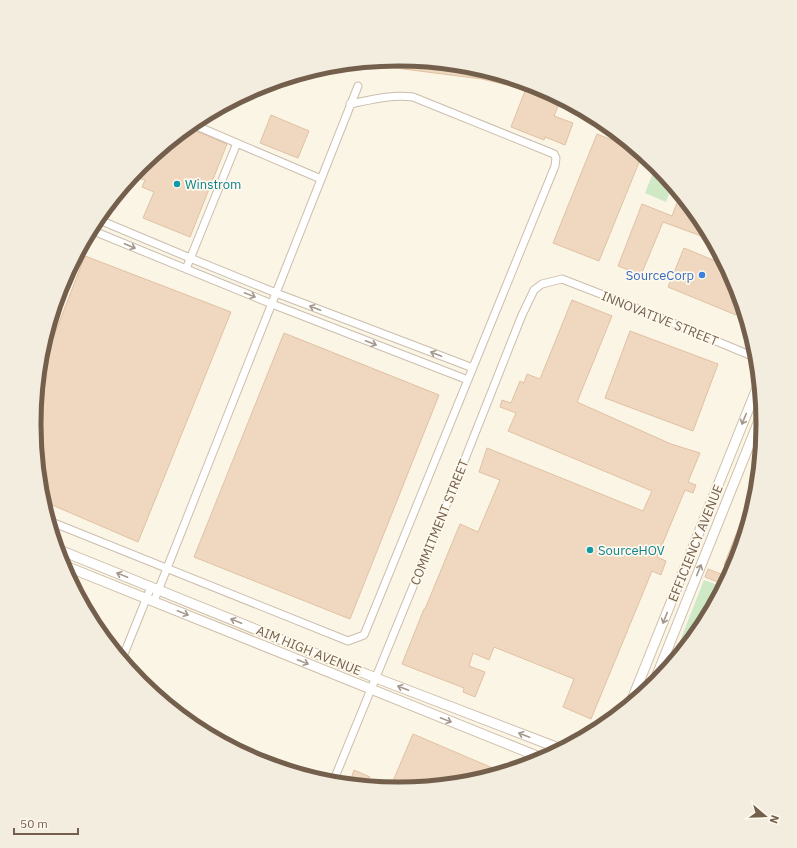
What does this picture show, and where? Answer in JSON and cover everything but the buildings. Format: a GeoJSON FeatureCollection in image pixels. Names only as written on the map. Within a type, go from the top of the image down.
{"type":"FeatureCollection","features":[{"type":"Feature","properties":{"kind":"street"},"geometry":{"type":"LineString","coordinates":[[125,654],[155,588],[167,569],[358,86]]}},
{"type":"Feature","properties":{"kind":"street"},"geometry":{"type":"LineString","coordinates":[[55,523],[348,641],[364,635],[555,166],[556,158],[554,154],[413,97],[402,95],[350,104]]}},
{"type":"Feature","properties":{"kind":"street"},"geometry":{"type":"LineString","coordinates":[[200,127],[321,179]]}},
{"type":"Feature","properties":{"kind":"street"},"geometry":{"type":"LineString","coordinates":[[186,269],[237,143]]}},
{"type":"Feature","properties":{"kind":"street"},"geometry":{"type":"LineString","coordinates":[[104,220],[190,258],[276,293],[473,368]]}},
{"type":"Feature","properties":{"kind":"street"},"geometry":{"type":"LineString","coordinates":[[96,233],[272,304],[468,380]]}},
{"type":"Feature","properties":{"kind":"street","name":"INNOVATIVE STREET"},"geometry":{"type":"LineString","coordinates":[[562,279],[629,304],[749,355]]}},
{"type":"Feature","properties":{"kind":"street","name":"COMMITMENT STREET"},"geometry":{"type":"LineString","coordinates":[[336,776],[522,315],[534,290],[542,284],[562,279]]}},
{"type":"Feature","properties":{"kind":"street","name":"EFFICIENCY AVENUE"},"geometry":{"type":"LineString","coordinates":[[635,692],[754,394]]}},
{"type":"Feature","properties":{"kind":"street","name":"EFFICIENCY AVENUE"},"geometry":{"type":"LineString","coordinates":[[659,668],[756,428]]}},
{"type":"Feature","properties":{"kind":"street","name":"AIM HIGH AVENUE"},"geometry":{"type":"LineString","coordinates":[[65,553],[376,678],[555,746]]}},
{"type":"Feature","properties":{"kind":"street","name":"AIM HIGH AVENUE"},"geometry":{"type":"LineString","coordinates":[[72,568],[533,755]]}},
{"type":"Feature","properties":{"kind":"green space"},"geometry":{"type":"Polygon","coordinates":[[[653,173],[670,192],[666,202],[645,193],[653,173]]]}},
{"type":"Feature","properties":{"kind":"green space"},"geometry":{"type":"Polygon","coordinates":[[[704,580],[717,585],[696,623],[678,647],[704,580]]]}},
{"type":"Feature","properties":{"kind":"place","name":"Winstrom"},"geometry":{"type":"Point","coordinates":[177,184]}},
{"type":"Feature","properties":{"kind":"place","name":"SourceCorp"},"geometry":{"type":"Point","coordinates":[702,275]}},
{"type":"Feature","properties":{"kind":"place","name":"SourceHOV"},"geometry":{"type":"Point","coordinates":[590,550]}}]}
